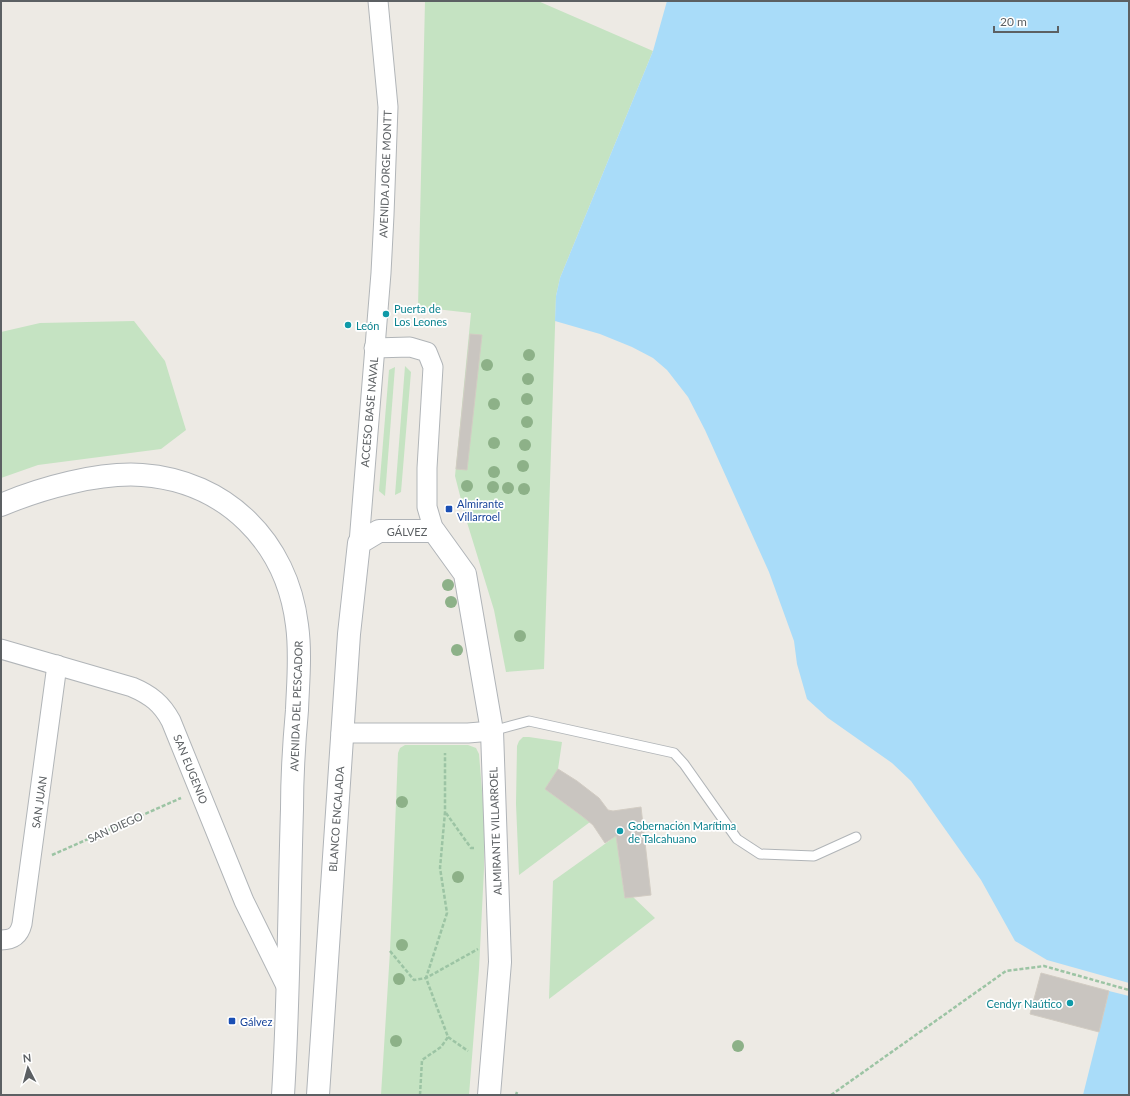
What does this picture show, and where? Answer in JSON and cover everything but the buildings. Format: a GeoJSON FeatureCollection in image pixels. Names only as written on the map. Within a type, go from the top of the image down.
{"type":"FeatureCollection","features":[{"type":"Feature","properties":{"kind":"street","name":"AVENIDA JORGE MONTT"},"geometry":{"type":"LineString","coordinates":[[374,348],[381,272],[388,106],[378,1]]}},
{"type":"Feature","properties":{"kind":"street","name":"ACCESO BASE NAVAL"},"geometry":{"type":"LineString","coordinates":[[359,543],[374,348],[410,347],[427,352],[433,367],[427,468],[427,507],[434,531]]}},
{"type":"Feature","properties":{"kind":"street","name":"AVENIDA DEL PESCADOR"},"geometry":{"type":"LineString","coordinates":[[1,505],[30,494],[63,485],[119,475],[162,477],[183,482],[202,489],[219,498],[235,509],[249,522],[269,546],[284,576],[292,598],[300,648],[292,787],[288,990],[283,1095]]}},
{"type":"Feature","properties":{"kind":"street","name":"GÁLVEZ"},"geometry":{"type":"LineString","coordinates":[[359,543],[379,531],[434,531]]}},
{"type":"Feature","properties":{"kind":"street","name":"ALMIRANTE VILLARROEL"},"geometry":{"type":"LineString","coordinates":[[434,531],[465,574],[492,731],[500,962],[489,1095]]}},
{"type":"Feature","properties":{"kind":"street","name":"BLANCO ENCALADA"},"geometry":{"type":"LineString","coordinates":[[318,1095],[341,733],[349,634],[359,543]]}},
{"type":"Feature","properties":{"kind":"street","name":"SAN EUGENIO"},"geometry":{"type":"LineString","coordinates":[[1,649],[132,687],[149,695],[162,706],[171,721],[244,901],[288,990]]}},
{"type":"Feature","properties":{"kind":"street","name":"SAN JUAN"},"geometry":{"type":"LineString","coordinates":[[8,938],[20,931],[22,924],[57,665]]}},
{"type":"Feature","properties":{"kind":"street"},"geometry":{"type":"LineString","coordinates":[[341,733],[468,733],[492,731]]}},
{"type":"Feature","properties":{"kind":"lane"},"geometry":{"type":"LineString","coordinates":[[492,731],[528,720],[674,753],[684,764],[737,839],[760,854],[814,856],[856,837]]}},
{"type":"Feature","properties":{"kind":"path"},"geometry":{"type":"LineString","coordinates":[[445,750],[445,812],[440,868],[447,913],[426,978],[448,1036],[468,1051]]}},
{"type":"Feature","properties":{"kind":"path","name":"SAN DIEGO"},"geometry":{"type":"LineString","coordinates":[[30,865],[200,790]]}},
{"type":"Feature","properties":{"kind":"path"},"geometry":{"type":"LineString","coordinates":[[445,812],[471,848],[476,848]]}},
{"type":"Feature","properties":{"kind":"path"},"geometry":{"type":"LineString","coordinates":[[390,950],[414,980],[426,978],[478,949]]}},
{"type":"Feature","properties":{"kind":"path"},"geometry":{"type":"LineString","coordinates":[[831,1095],[1006,971],[1044,966],[1129,990]]}},
{"type":"Feature","properties":{"kind":"path"},"geometry":{"type":"LineString","coordinates":[[420,1095],[422,1060],[441,1047],[448,1036]]}},
{"type":"Feature","properties":{"kind":"green space"},"geometry":{"type":"Polygon","coordinates":[[[425,1],[538,1],[653,51],[560,278],[556,296],[544,669],[506,672],[494,610],[466,519],[455,476],[471,313],[418,307],[425,1]]]}},
{"type":"Feature","properties":{"kind":"green space"},"geometry":{"type":"Polygon","coordinates":[[[134,321],[165,361],[186,430],[161,449],[38,465],[1,478],[1,332],[40,323],[134,321]]]}},
{"type":"Feature","properties":{"kind":"green space"},"geometry":{"type":"Polygon","coordinates":[[[405,366],[411,372],[401,492],[395,495],[405,366]]]}},
{"type":"Feature","properties":{"kind":"green space"},"geometry":{"type":"Polygon","coordinates":[[[395,367],[385,496],[379,491],[389,370],[395,367]]]}},
{"type":"Feature","properties":{"kind":"green space"},"geometry":{"type":"Polygon","coordinates":[[[523,737],[562,742],[558,769],[545,789],[590,822],[519,875],[516,804],[517,746],[523,737]]]}},
{"type":"Feature","properties":{"kind":"green space"},"geometry":{"type":"Polygon","coordinates":[[[405,745],[468,745],[476,748],[479,754],[484,815],[484,869],[479,969],[469,1095],[381,1095],[390,951],[398,753],[400,748],[405,745]]]}},
{"type":"Feature","properties":{"kind":"green space"},"geometry":{"type":"Polygon","coordinates":[[[616,836],[625,898],[633,897],[655,918],[549,999],[553,881],[616,836]]]}},
{"type":"Feature","properties":{"kind":"water"},"geometry":{"type":"Polygon","coordinates":[[[667,1],[1129,1],[1129,983],[1047,960],[1015,941],[981,880],[911,781],[892,763],[828,718],[807,699],[797,664],[794,641],[769,572],[705,430],[688,397],[667,370],[653,358],[632,347],[600,334],[555,321],[556,296],[560,278],[653,51],[667,1]]]}},
{"type":"Feature","properties":{"kind":"water"},"geometry":{"type":"Polygon","coordinates":[[[1109,991],[1129,996],[1129,1095],[1083,1095],[1109,991]]]}},
{"type":"Feature","properties":{"kind":"place","name":"Puerta de Los Leones"},"geometry":{"type":"Point","coordinates":[386,314]}},
{"type":"Feature","properties":{"kind":"place","name":"León"},"geometry":{"type":"Point","coordinates":[348,325]}},
{"type":"Feature","properties":{"kind":"place","name":"Almirante Villarroel"},"geometry":{"type":"Point","coordinates":[449,509]}},
{"type":"Feature","properties":{"kind":"place","name":"Gobernación Marítima de Talcahuano"},"geometry":{"type":"Point","coordinates":[620,831]}},
{"type":"Feature","properties":{"kind":"place","name":"Cendyr Naútico"},"geometry":{"type":"Point","coordinates":[1070,1003]}},
{"type":"Feature","properties":{"kind":"place","name":"Gálvez"},"geometry":{"type":"Point","coordinates":[232,1021]}}]}
